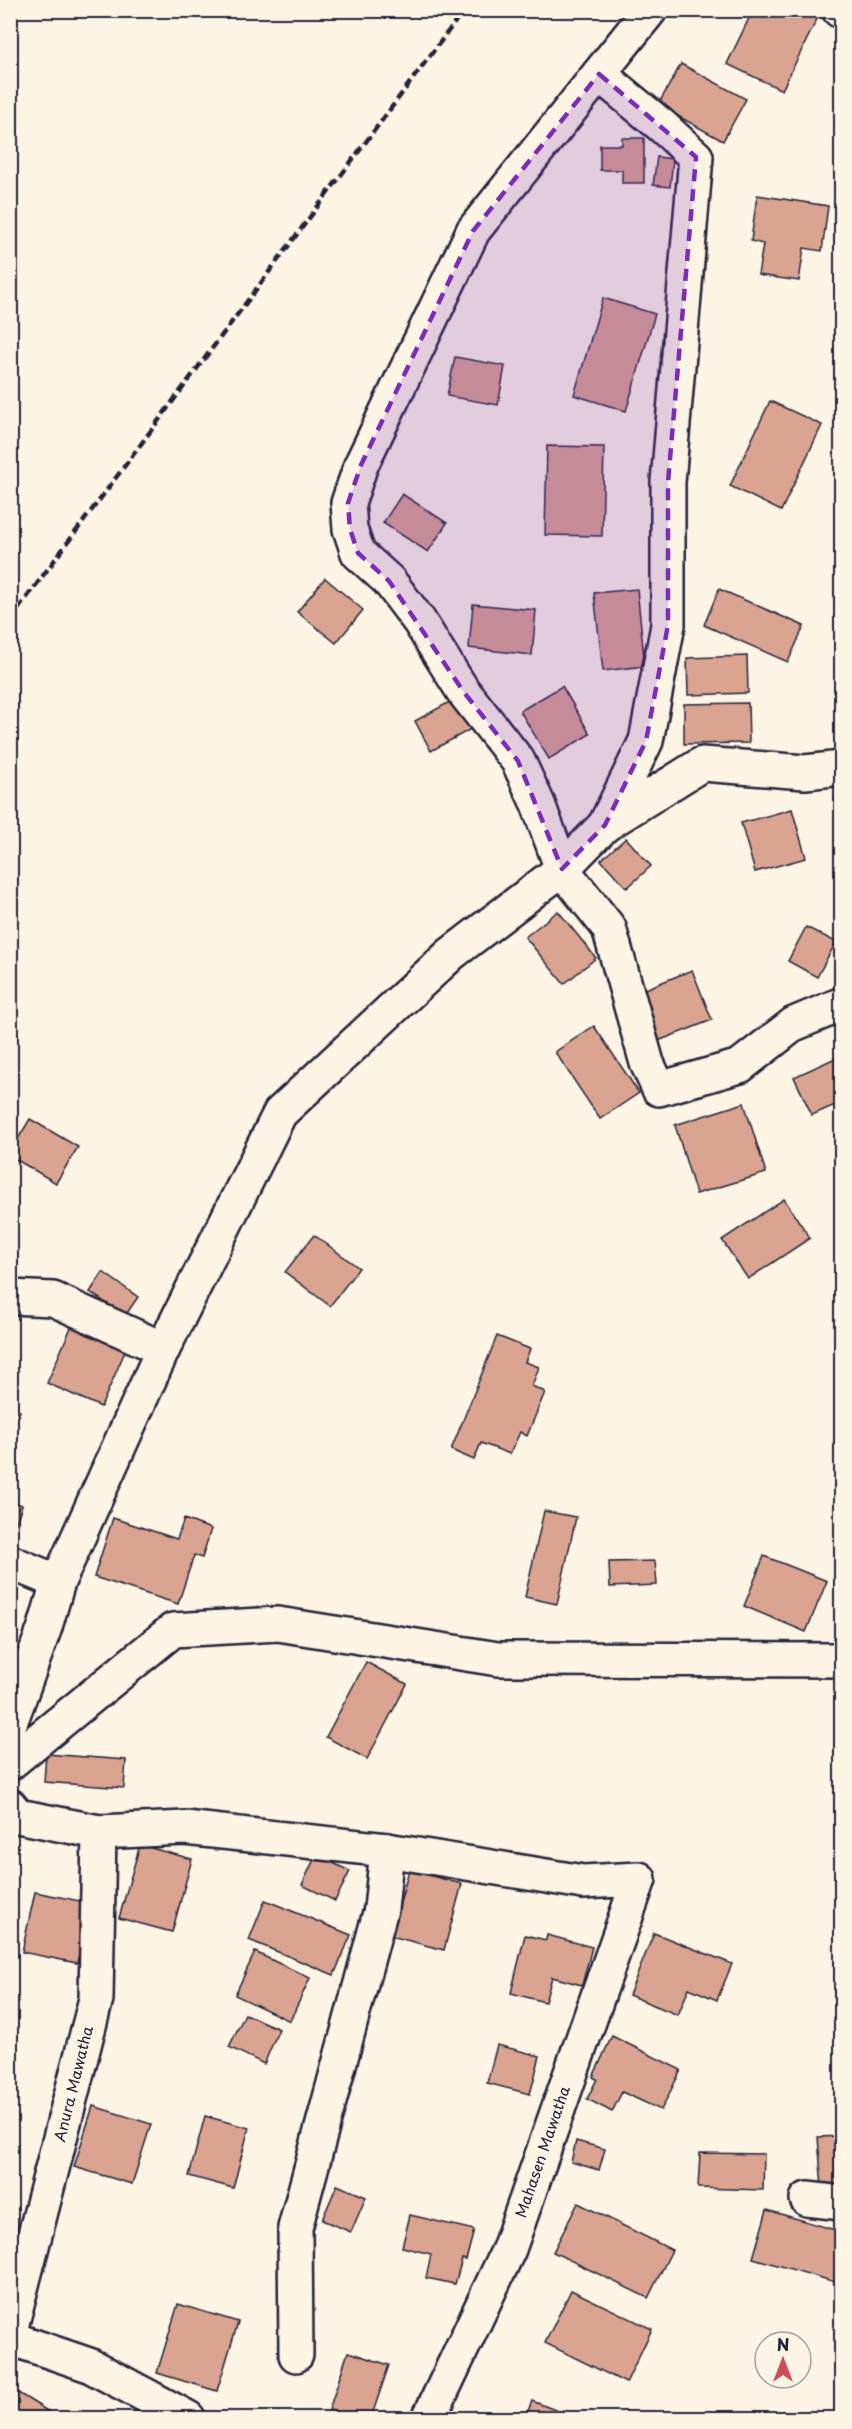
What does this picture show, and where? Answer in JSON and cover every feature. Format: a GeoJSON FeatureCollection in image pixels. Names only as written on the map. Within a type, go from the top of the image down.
{"type":"FeatureCollection","features":[{"type":"Feature","properties":{"kind":"street"},"geometry":{"type":"LineString","coordinates":[[650,10],[473,231],[361,465],[348,503],[350,529],[358,553],[395,589],[419,621],[463,691],[518,761],[538,804],[562,869],[609,928],[647,1063],[659,1089],[740,1066],[794,1024],[842,1004]]}},
{"type":"Feature","properties":{"kind":"street"},"geometry":{"type":"LineString","coordinates":[[599,74],[696,157],[668,482],[668,625],[646,741],[606,825]]}},
{"type":"Feature","properties":{"kind":"street"},"geometry":{"type":"LineString","coordinates":[[10,1724],[45,1627],[58,1582],[163,1349],[280,1113],[451,954],[562,869],[606,825],[702,764],[805,772],[842,768]]}},
{"type":"Feature","properties":{"kind":"street"},"geometry":{"type":"LineString","coordinates":[[10,1297],[53,1299],[163,1349]]}},
{"type":"Feature","properties":{"kind":"street"},"geometry":{"type":"LineString","coordinates":[[10,1562],[58,1582]]}},
{"type":"Feature","properties":{"kind":"street"},"geometry":{"type":"LineString","coordinates":[[10,1763],[173,1630],[278,1624],[498,1659],[842,1660]]}},
{"type":"Feature","properties":{"kind":"street"},"geometry":{"type":"LineString","coordinates":[[10,1806],[18,1816],[99,1832],[185,1828],[387,1850],[381,1909],[295,2228],[296,2355]]}},
{"type":"Feature","properties":{"kind":"street","name":"Anura Mawatha"},"geometry":{"type":"LineString","coordinates":[[10,2331],[96,1999],[99,1832]]}},
{"type":"Feature","properties":{"kind":"street","name":"Mahasen Mawatha"},"geometry":{"type":"LineString","coordinates":[[387,1850],[584,1882],[639,1879],[509,2249],[429,2418]]}},
{"type":"Feature","properties":{"kind":"street"},"geometry":{"type":"LineString","coordinates":[[807,2199],[842,2203]]}},
{"type":"Feature","properties":{"kind":"street"},"geometry":{"type":"LineString","coordinates":[[10,2338],[89,2365],[188,2418]]}},
{"type":"Feature","properties":{"kind":"highlighted area"},"geometry":{"type":"Polygon","coordinates":[[[599,74],[696,157],[668,482],[668,625],[646,741],[605,825],[562,869],[518,761],[463,691],[389,581],[358,553],[350,529],[348,503],[361,465],[473,231],[599,74]]]}},
{"type":"Feature","properties":{"kind":"building"},"geometry":{"type":"Polygon","coordinates":[[[753,10],[805,10],[818,17],[782,90],[727,64],[753,10]]]}},
{"type":"Feature","properties":{"kind":"building"},"geometry":{"type":"Polygon","coordinates":[[[681,64],[746,99],[723,141],[658,105],[681,64]]]}},
{"type":"Feature","properties":{"kind":"building"},"geometry":{"type":"Polygon","coordinates":[[[622,138],[644,138],[644,183],[622,183],[622,170],[600,170],[600,145],[622,145],[622,138]]]}},
{"type":"Feature","properties":{"kind":"building"},"geometry":{"type":"Polygon","coordinates":[[[657,157],[673,159],[670,187],[653,185],[657,157]]]}},
{"type":"Feature","properties":{"kind":"building"},"geometry":{"type":"Polygon","coordinates":[[[757,195],[828,206],[822,251],[804,248],[799,281],[758,275],[763,244],[751,241],[757,195]]]}},
{"type":"Feature","properties":{"kind":"building"},"geometry":{"type":"Polygon","coordinates":[[[603,298],[655,314],[626,411],[574,395],[603,298]]]}},
{"type":"Feature","properties":{"kind":"building"},"geometry":{"type":"Polygon","coordinates":[[[455,357],[505,366],[498,405],[447,396],[455,357]]]}},
{"type":"Feature","properties":{"kind":"building"},"geometry":{"type":"Polygon","coordinates":[[[770,401],[822,425],[781,511],[730,486],[770,401]]]}},
{"type":"Feature","properties":{"kind":"building"},"geometry":{"type":"Polygon","coordinates":[[[547,446],[604,447],[602,536],[545,535],[547,446]]]}},
{"type":"Feature","properties":{"kind":"building"},"geometry":{"type":"Polygon","coordinates":[[[402,494],[447,523],[428,552],[383,523],[402,494]]]}},
{"type":"Feature","properties":{"kind":"building"},"geometry":{"type":"Polygon","coordinates":[[[325,578],[363,610],[336,643],[297,612],[325,578]]]}},
{"type":"Feature","properties":{"kind":"building"},"geometry":{"type":"Polygon","coordinates":[[[637,589],[645,666],[603,671],[594,593],[637,589]]]}},
{"type":"Feature","properties":{"kind":"building"},"geometry":{"type":"Polygon","coordinates":[[[719,589],[804,626],[788,662],[704,625],[719,589]]]}},
{"type":"Feature","properties":{"kind":"building"},"geometry":{"type":"Polygon","coordinates":[[[473,604],[536,610],[532,655],[469,648],[473,604]]]}},
{"type":"Feature","properties":{"kind":"building"},"geometry":{"type":"Polygon","coordinates":[[[747,656],[748,693],[688,695],[687,658],[747,656]]]}},
{"type":"Feature","properties":{"kind":"building"},"geometry":{"type":"Polygon","coordinates":[[[562,686],[590,734],[549,759],[520,711],[562,686]]]}},
{"type":"Feature","properties":{"kind":"building"},"geometry":{"type":"Polygon","coordinates":[[[455,699],[471,729],[431,751],[415,721],[455,699]]]}},
{"type":"Feature","properties":{"kind":"building"},"geometry":{"type":"Polygon","coordinates":[[[748,703],[749,743],[684,744],[684,704],[748,703]]]}},
{"type":"Feature","properties":{"kind":"building"},"geometry":{"type":"Polygon","coordinates":[[[842,796],[842,816],[835,799],[842,796]]]}},
{"type":"Feature","properties":{"kind":"building"},"geometry":{"type":"Polygon","coordinates":[[[792,809],[806,858],[755,872],[741,823],[792,809]]]}},
{"type":"Feature","properties":{"kind":"building"},"geometry":{"type":"Polygon","coordinates":[[[626,838],[651,866],[627,888],[601,860],[626,838]]]}},
{"type":"Feature","properties":{"kind":"building"},"geometry":{"type":"Polygon","coordinates":[[[558,911],[596,958],[564,984],[525,937],[558,911]]]}},
{"type":"Feature","properties":{"kind":"building"},"geometry":{"type":"Polygon","coordinates":[[[806,927],[836,942],[817,977],[788,961],[806,927]]]}},
{"type":"Feature","properties":{"kind":"building"},"geometry":{"type":"Polygon","coordinates":[[[692,970],[712,1020],[658,1041],[638,992],[692,970]]]}},
{"type":"Feature","properties":{"kind":"building"},"geometry":{"type":"Polygon","coordinates":[[[594,1026],[639,1093],[600,1119],[555,1052],[594,1026]]]}},
{"type":"Feature","properties":{"kind":"building"},"geometry":{"type":"Polygon","coordinates":[[[842,1055],[842,1102],[812,1115],[794,1077],[842,1055]]]}},
{"type":"Feature","properties":{"kind":"building"},"geometry":{"type":"Polygon","coordinates":[[[744,1103],[766,1173],[696,1194],[675,1125],[744,1103]]]}},
{"type":"Feature","properties":{"kind":"building"},"geometry":{"type":"Polygon","coordinates":[[[30,1119],[78,1147],[56,1183],[10,1156],[10,1152],[30,1119]]]}},
{"type":"Feature","properties":{"kind":"building"},"geometry":{"type":"Polygon","coordinates":[[[784,1199],[810,1238],[748,1279],[722,1240],[784,1199]]]}},
{"type":"Feature","properties":{"kind":"building"},"geometry":{"type":"Polygon","coordinates":[[[314,1235],[359,1268],[330,1306],[285,1272],[314,1235]]]}},
{"type":"Feature","properties":{"kind":"building"},"geometry":{"type":"Polygon","coordinates":[[[103,1272],[138,1297],[125,1316],[90,1292],[103,1272]]]}},
{"type":"Feature","properties":{"kind":"building"},"geometry":{"type":"Polygon","coordinates":[[[72,1325],[126,1349],[101,1407],[47,1383],[72,1325]]]}},
{"type":"Feature","properties":{"kind":"building"},"geometry":{"type":"Polygon","coordinates":[[[497,1336],[530,1349],[525,1362],[539,1367],[532,1386],[545,1392],[527,1436],[520,1432],[510,1454],[481,1443],[474,1460],[451,1450],[497,1336]]]}},
{"type":"Feature","properties":{"kind":"building"},"geometry":{"type":"Polygon","coordinates":[[[10,1408],[20,1411],[10,1441],[10,1408]]]}},
{"type":"Feature","properties":{"kind":"building"},"geometry":{"type":"Polygon","coordinates":[[[10,1501],[22,1505],[13,1532],[10,1531],[10,1501]]]}},
{"type":"Feature","properties":{"kind":"building"},"geometry":{"type":"Polygon","coordinates":[[[544,1511],[576,1517],[557,1604],[525,1597],[544,1511]]]}},
{"type":"Feature","properties":{"kind":"building"},"geometry":{"type":"Polygon","coordinates":[[[113,1518],[177,1539],[184,1519],[211,1529],[202,1558],[194,1555],[178,1604],[94,1577],[113,1518]]]}},
{"type":"Feature","properties":{"kind":"building"},"geometry":{"type":"Polygon","coordinates":[[[764,1556],[827,1581],[806,1632],[744,1606],[764,1556]]]}},
{"type":"Feature","properties":{"kind":"building"},"geometry":{"type":"Polygon","coordinates":[[[655,1561],[657,1585],[610,1587],[609,1562],[655,1561]]]}},
{"type":"Feature","properties":{"kind":"building"},"geometry":{"type":"Polygon","coordinates":[[[10,1595],[16,1597],[10,1613],[10,1595]]]}},
{"type":"Feature","properties":{"kind":"building"},"geometry":{"type":"Polygon","coordinates":[[[366,1662],[407,1684],[367,1759],[326,1737],[366,1662]]]}},
{"type":"Feature","properties":{"kind":"building"},"geometry":{"type":"Polygon","coordinates":[[[46,1754],[126,1760],[124,1788],[44,1782],[46,1754]]]}},
{"type":"Feature","properties":{"kind":"building"},"geometry":{"type":"Polygon","coordinates":[[[140,1845],[192,1859],[172,1932],[119,1918],[140,1845]]]}},
{"type":"Feature","properties":{"kind":"building"},"geometry":{"type":"Polygon","coordinates":[[[316,1855],[350,1871],[335,1901],[302,1885],[316,1855]]]}},
{"type":"Feature","properties":{"kind":"building"},"geometry":{"type":"Polygon","coordinates":[[[409,1870],[462,1884],[444,1950],[391,1936],[409,1870]]]}},
{"type":"Feature","properties":{"kind":"building"},"geometry":{"type":"Polygon","coordinates":[[[35,1892],[90,1903],[77,1963],[22,1952],[35,1892]]]}},
{"type":"Feature","properties":{"kind":"building"},"geometry":{"type":"Polygon","coordinates":[[[265,1900],[351,1935],[334,1975],[249,1940],[265,1900]]]}},
{"type":"Feature","properties":{"kind":"building"},"geometry":{"type":"Polygon","coordinates":[[[654,1933],[732,1964],[717,2000],[689,1988],[678,2015],[629,1995],[654,1933]]]}},
{"type":"Feature","properties":{"kind":"building"},"geometry":{"type":"Polygon","coordinates":[[[525,1935],[546,1940],[547,1935],[592,1947],[582,1985],[552,1977],[545,2002],[511,1993],[525,1935]]]}},
{"type":"Feature","properties":{"kind":"building"},"geometry":{"type":"Polygon","coordinates":[[[255,1952],[310,1978],[290,2021],[235,1995],[255,1952]]]}},
{"type":"Feature","properties":{"kind":"building"},"geometry":{"type":"Polygon","coordinates":[[[245,2014],[279,2029],[264,2064],[229,2047],[245,2014]]]}},
{"type":"Feature","properties":{"kind":"building"},"geometry":{"type":"Polygon","coordinates":[[[612,2036],[681,2070],[661,2110],[622,2092],[612,2112],[587,2099],[597,2079],[593,2077],[612,2036]]]}},
{"type":"Feature","properties":{"kind":"building"},"geometry":{"type":"Polygon","coordinates":[[[497,2045],[540,2056],[530,2094],[487,2083],[497,2045]]]}},
{"type":"Feature","properties":{"kind":"building"},"geometry":{"type":"Polygon","coordinates":[[[93,2106],[151,2124],[132,2184],[74,2167],[93,2106]]]}},
{"type":"Feature","properties":{"kind":"building"},"geometry":{"type":"Polygon","coordinates":[[[205,2116],[249,2128],[233,2188],[189,2176],[205,2116]]]}},
{"type":"Feature","properties":{"kind":"building"},"geometry":{"type":"Polygon","coordinates":[[[842,2136],[842,2187],[822,2188],[818,2137],[842,2136]]]}},
{"type":"Feature","properties":{"kind":"building"},"geometry":{"type":"Polygon","coordinates":[[[576,2141],[605,2149],[599,2170],[571,2162],[576,2141]]]}},
{"type":"Feature","properties":{"kind":"building"},"geometry":{"type":"Polygon","coordinates":[[[700,2153],[764,2154],[763,2190],[698,2188],[700,2153]]]}},
{"type":"Feature","properties":{"kind":"building"},"geometry":{"type":"Polygon","coordinates":[[[337,2185],[366,2197],[351,2232],[322,2220],[337,2185]]]}},
{"type":"Feature","properties":{"kind":"building"},"geometry":{"type":"Polygon","coordinates":[[[578,2203],[672,2250],[648,2298],[553,2252],[578,2203]]]}},
{"type":"Feature","properties":{"kind":"building"},"geometry":{"type":"Polygon","coordinates":[[[767,2210],[842,2232],[842,2284],[753,2258],[767,2210]]]}},
{"type":"Feature","properties":{"kind":"building"},"geometry":{"type":"Polygon","coordinates":[[[410,2215],[474,2230],[466,2260],[462,2259],[455,2284],[426,2278],[431,2254],[402,2247],[410,2215]]]}},
{"type":"Feature","properties":{"kind":"building"},"geometry":{"type":"Polygon","coordinates":[[[571,2290],[652,2329],[626,2383],[545,2343],[571,2290]]]}},
{"type":"Feature","properties":{"kind":"building"},"geometry":{"type":"Polygon","coordinates":[[[178,2304],[238,2322],[217,2391],[157,2373],[178,2304]]]}},
{"type":"Feature","properties":{"kind":"building"},"geometry":{"type":"Polygon","coordinates":[[[348,2352],[389,2365],[371,2418],[356,2418],[329,2410],[348,2352]]]}},
{"type":"Feature","properties":{"kind":"building"},"geometry":{"type":"Polygon","coordinates":[[[10,2388],[59,2418],[10,2418],[10,2388]]]}},
{"type":"Feature","properties":{"kind":"building"},"geometry":{"type":"Polygon","coordinates":[[[532,2401],[558,2411],[556,2418],[525,2418],[532,2401]]]}},
{"type":"Feature","properties":{"kind":"railway"},"geometry":{"type":"LineString","coordinates":[[10,620],[464,10]]}}]}
